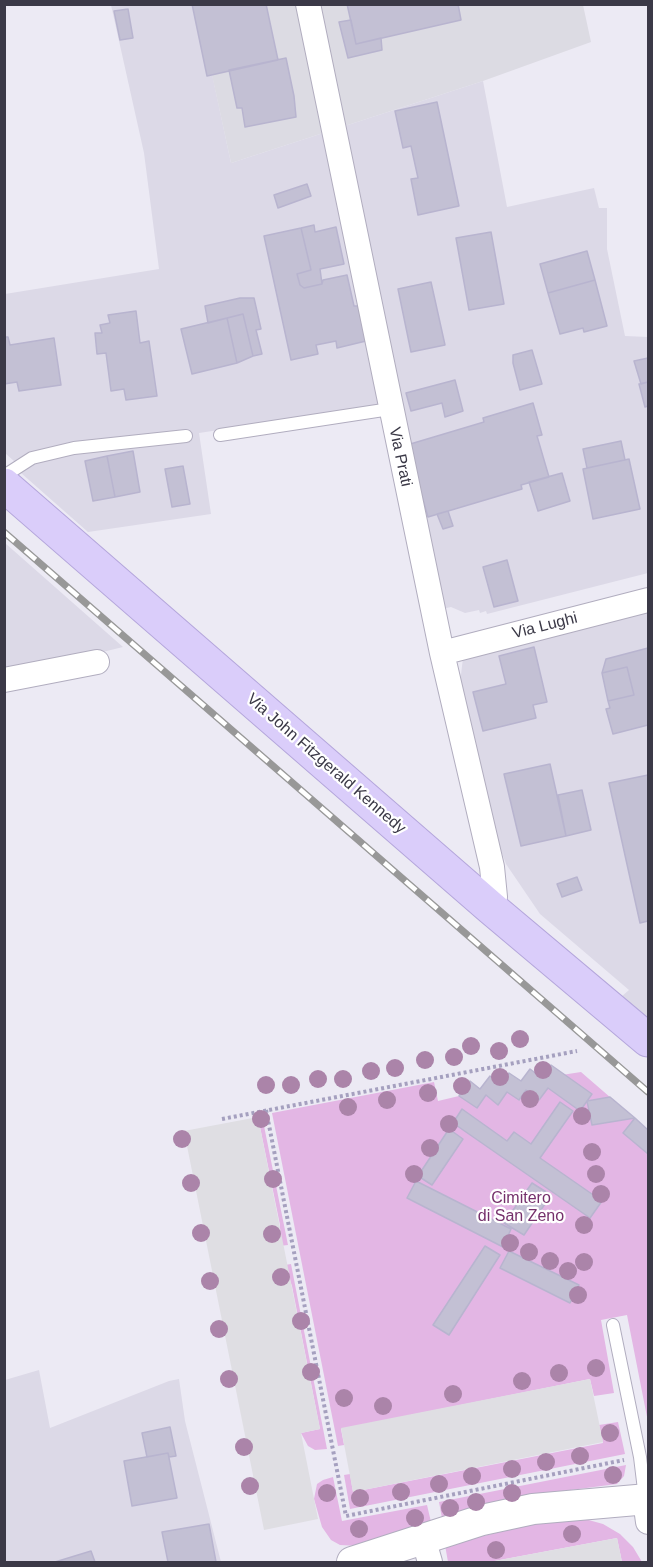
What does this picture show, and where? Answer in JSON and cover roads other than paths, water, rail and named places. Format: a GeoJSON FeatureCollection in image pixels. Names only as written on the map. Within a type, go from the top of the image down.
{"type":"FeatureCollection","features":[{"type":"Feature","properties":{"kind":"main road","name":"Via John Fitzgerald Kennedy"},"geometry":{"type":"LineString","coordinates":[[4,485],[491,908],[648,1040]]}},
{"type":"Feature","properties":{"kind":"street","name":"Via Prati"},"geometry":{"type":"LineString","coordinates":[[308,4],[390,409],[442,652],[492,867],[495,897],[491,908]]}},
{"type":"Feature","properties":{"kind":"street","name":"Via Lughi"},"geometry":{"type":"LineString","coordinates":[[442,652],[648,600]]}},
{"type":"Feature","properties":{"kind":"street"},"geometry":{"type":"LineString","coordinates":[[4,680],[97,662]]}},
{"type":"Feature","properties":{"kind":"street"},"geometry":{"type":"LineString","coordinates":[[352,1563],[426,1550],[482,1520],[533,1509],[647,1507]]}},
{"type":"Feature","properties":{"kind":"lane"},"geometry":{"type":"LineString","coordinates":[[220,435],[390,409]]}},
{"type":"Feature","properties":{"kind":"lane"},"geometry":{"type":"LineString","coordinates":[[4,476],[32,458],[74,448],[186,436]]}},
{"type":"Feature","properties":{"kind":"lane"},"geometry":{"type":"LineString","coordinates":[[613,1325],[640,1457],[647,1507]]}},
{"type":"Feature","properties":{"kind":"railway"},"geometry":{"type":"LineString","coordinates":[[4,532],[648,1092]]}},
{"type":"Feature","properties":{"kind":"park label","name":"Cimitero di San Zeno"},"geometry":{"type":"Point","coordinates":[521,1208]}}]}
